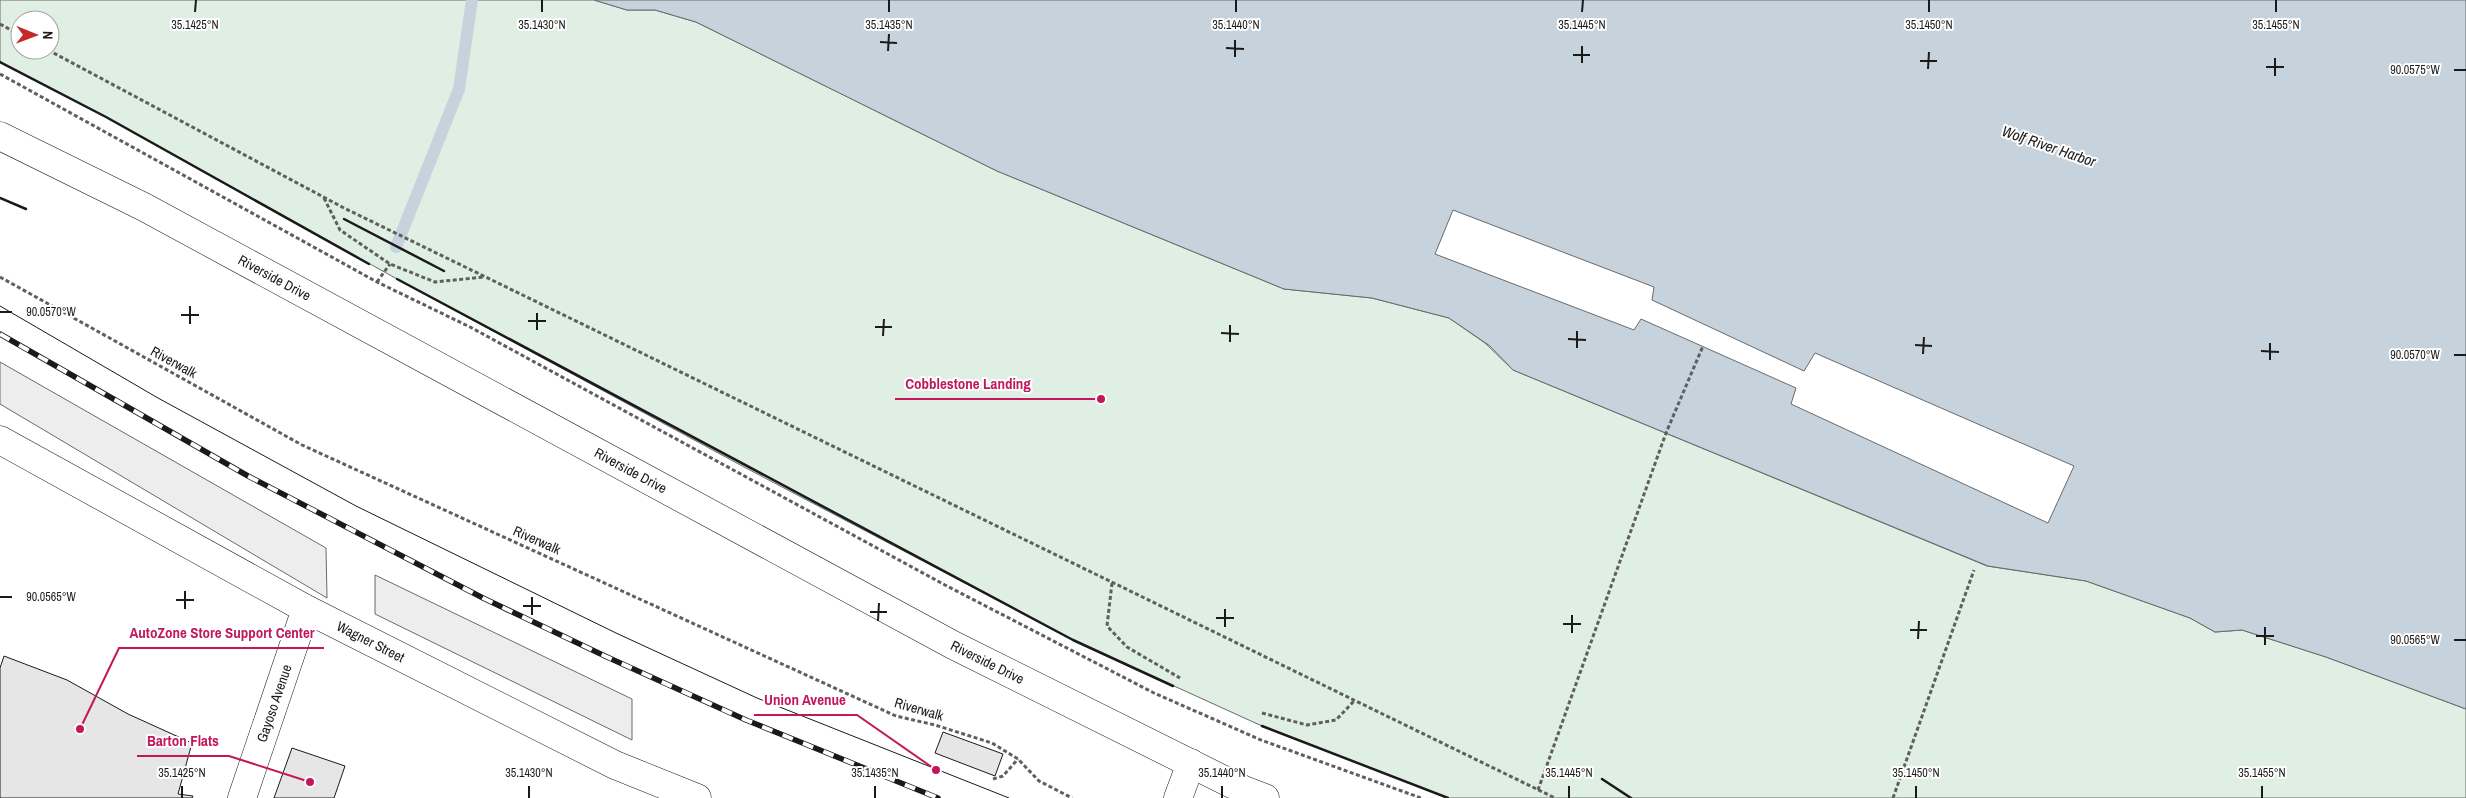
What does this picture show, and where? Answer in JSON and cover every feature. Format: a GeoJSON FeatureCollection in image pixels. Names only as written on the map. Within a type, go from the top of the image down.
{"type":"FeatureCollection","features":[{"type":"Feature","properties":{"kind":"main road","name":"Riverside Drive"},"geometry":{"type":"LineString","coordinates":[[0,136],[144,207],[953,645],[1265,798]]}},
{"type":"Feature","properties":{"kind":"main road","name":"Wagner Street"},"geometry":{"type":"LineString","coordinates":[[0,440],[306,609],[615,765],[697,798]]}},
{"type":"Feature","properties":{"kind":"main road","name":"Gayoso Avenue"},"geometry":{"type":"LineString","coordinates":[[242,798],[306,609]]}},
{"type":"Feature","properties":{"kind":"main road"},"geometry":{"type":"LineString","coordinates":[[1178,798],[1191,763]]}},
{"type":"Feature","properties":{"kind":"path"},"geometry":{"type":"LineString","coordinates":[[60,56],[324,197],[485,277],[1555,798]]}},
{"type":"Feature","properties":{"kind":"path"},"geometry":{"type":"LineString","coordinates":[[0,74],[377,282],[470,328],[945,585],[1154,693],[1261,740],[1421,798]]}},
{"type":"Feature","properties":{"kind":"path"},"geometry":{"type":"LineString","coordinates":[[324,197],[340,230],[390,264],[435,282],[485,277]]}},
{"type":"Feature","properties":{"kind":"path"},"geometry":{"type":"LineString","coordinates":[[377,282],[390,264]]}},
{"type":"Feature","properties":{"kind":"path","name":"Riverwalk"},"geometry":{"type":"LineString","coordinates":[[0,277],[302,445],[896,716],[935,725],[992,743],[1018,759],[1039,781],[1072,798]]}},
{"type":"Feature","properties":{"kind":"path"},"geometry":{"type":"LineString","coordinates":[[1538,790],[1666,433],[1703,346]]}},
{"type":"Feature","properties":{"kind":"path"},"geometry":{"type":"LineString","coordinates":[[1893,798],[1974,570]]}},
{"type":"Feature","properties":{"kind":"path"},"geometry":{"type":"LineString","coordinates":[[1112,583],[1107,626],[1127,647],[1180,678]]}},
{"type":"Feature","properties":{"kind":"path"},"geometry":{"type":"LineString","coordinates":[[1262,713],[1307,725],[1336,720],[1354,701]]}},
{"type":"Feature","properties":{"kind":"path"},"geometry":{"type":"LineString","coordinates":[[994,779],[1002,776],[1018,759]]}},
{"type":"Feature","properties":{"kind":"green space"},"geometry":{"type":"Polygon","coordinates":[[[0,0],[594,0],[627,10],[655,10],[696,22],[997,171],[1284,289],[1372,298],[1449,318],[1485,343],[1513,370],[1987,566],[2086,581],[2190,618],[2215,632],[2242,630],[2326,657],[2466,709],[2466,798],[1448,798],[1262,726],[1073,640],[744,467],[397,279],[106,117],[0,62],[0,0]]]}},
{"type":"Feature","properties":{"kind":"shaded area"},"geometry":{"type":"Polygon","coordinates":[[[0,362],[326,548],[327,598],[0,404],[0,362]]]}},
{"type":"Feature","properties":{"kind":"shaded area"},"geometry":{"type":"Polygon","coordinates":[[[375,575],[632,699],[632,740],[375,614],[375,575]]]}},
{"type":"Feature","properties":{"kind":"water","name":"Wolf River Harbor"},"geometry":{"type":"Polygon","coordinates":[[[594,0],[2466,0],[2466,709],[2326,657],[2242,630],[2215,632],[2190,618],[2086,581],[1988,566],[1513,370],[1490,346],[1449,318],[1372,298],[1284,289],[997,171],[696,22],[655,10],[627,10],[594,0]]]}},
{"type":"Feature","properties":{"kind":"pier"},"geometry":{"type":"Polygon","coordinates":[[[1453,210],[1654,287],[1652,300],[1804,371],[1815,353],[2074,466],[2048,523],[1791,404],[1796,388],[1641,319],[1634,330],[1435,254],[1453,210]]]}},
{"type":"Feature","properties":{"kind":"building"},"geometry":{"type":"Polygon","coordinates":[[[4,656],[67,680],[128,714],[192,743],[178,794],[193,796],[192,798],[0,798],[0,668],[4,656]]]}},
{"type":"Feature","properties":{"kind":"building"},"geometry":{"type":"Polygon","coordinates":[[[943,732],[1003,754],[995,776],[935,753],[943,732]]]}},
{"type":"Feature","properties":{"kind":"building"},"geometry":{"type":"Polygon","coordinates":[[[292,748],[345,766],[334,798],[274,798],[292,748]]]}},
{"type":"Feature","properties":{"kind":"waterway"},"geometry":{"type":"LineString","coordinates":[[396,247],[459,89],[472,0]]}},
{"type":"Feature","properties":{"kind":"tram line"},"geometry":{"type":"LineString","coordinates":[[0,306],[158,398],[356,506],[616,633],[757,698],[1009,798]]}},
{"type":"Feature","properties":{"kind":"railway"},"geometry":{"type":"LineString","coordinates":[[0,334],[248,476],[483,598],[746,720],[938,798]]}},
{"type":"Feature","properties":{"kind":"wall"},"geometry":{"type":"LineString","coordinates":[[0,62],[106,117],[369,264]]}},
{"type":"Feature","properties":{"kind":"wall"},"geometry":{"type":"LineString","coordinates":[[0,198],[26,209]]}},
{"type":"Feature","properties":{"kind":"wall"},"geometry":{"type":"LineString","coordinates":[[344,219],[444,271]]}},
{"type":"Feature","properties":{"kind":"wall"},"geometry":{"type":"LineString","coordinates":[[397,279],[1073,640],[1173,686]]}},
{"type":"Feature","properties":{"kind":"wall"},"geometry":{"type":"LineString","coordinates":[[1262,726],[1448,798]]}},
{"type":"Feature","properties":{"kind":"wall"},"geometry":{"type":"LineString","coordinates":[[1602,779],[1631,798]]}},
{"type":"Feature","properties":{"kind":"place","name":"Cobblestone Landing"},"geometry":{"type":"Point","coordinates":[1101,399]}},
{"type":"Feature","properties":{"kind":"place","name":"AutoZone Store Support Center"},"geometry":{"type":"Point","coordinates":[80,729]}},
{"type":"Feature","properties":{"kind":"place","name":"Union Avenue"},"geometry":{"type":"Point","coordinates":[936,770]}},
{"type":"Feature","properties":{"kind":"place","name":"Barton Flats"},"geometry":{"type":"Point","coordinates":[310,782]}}]}
